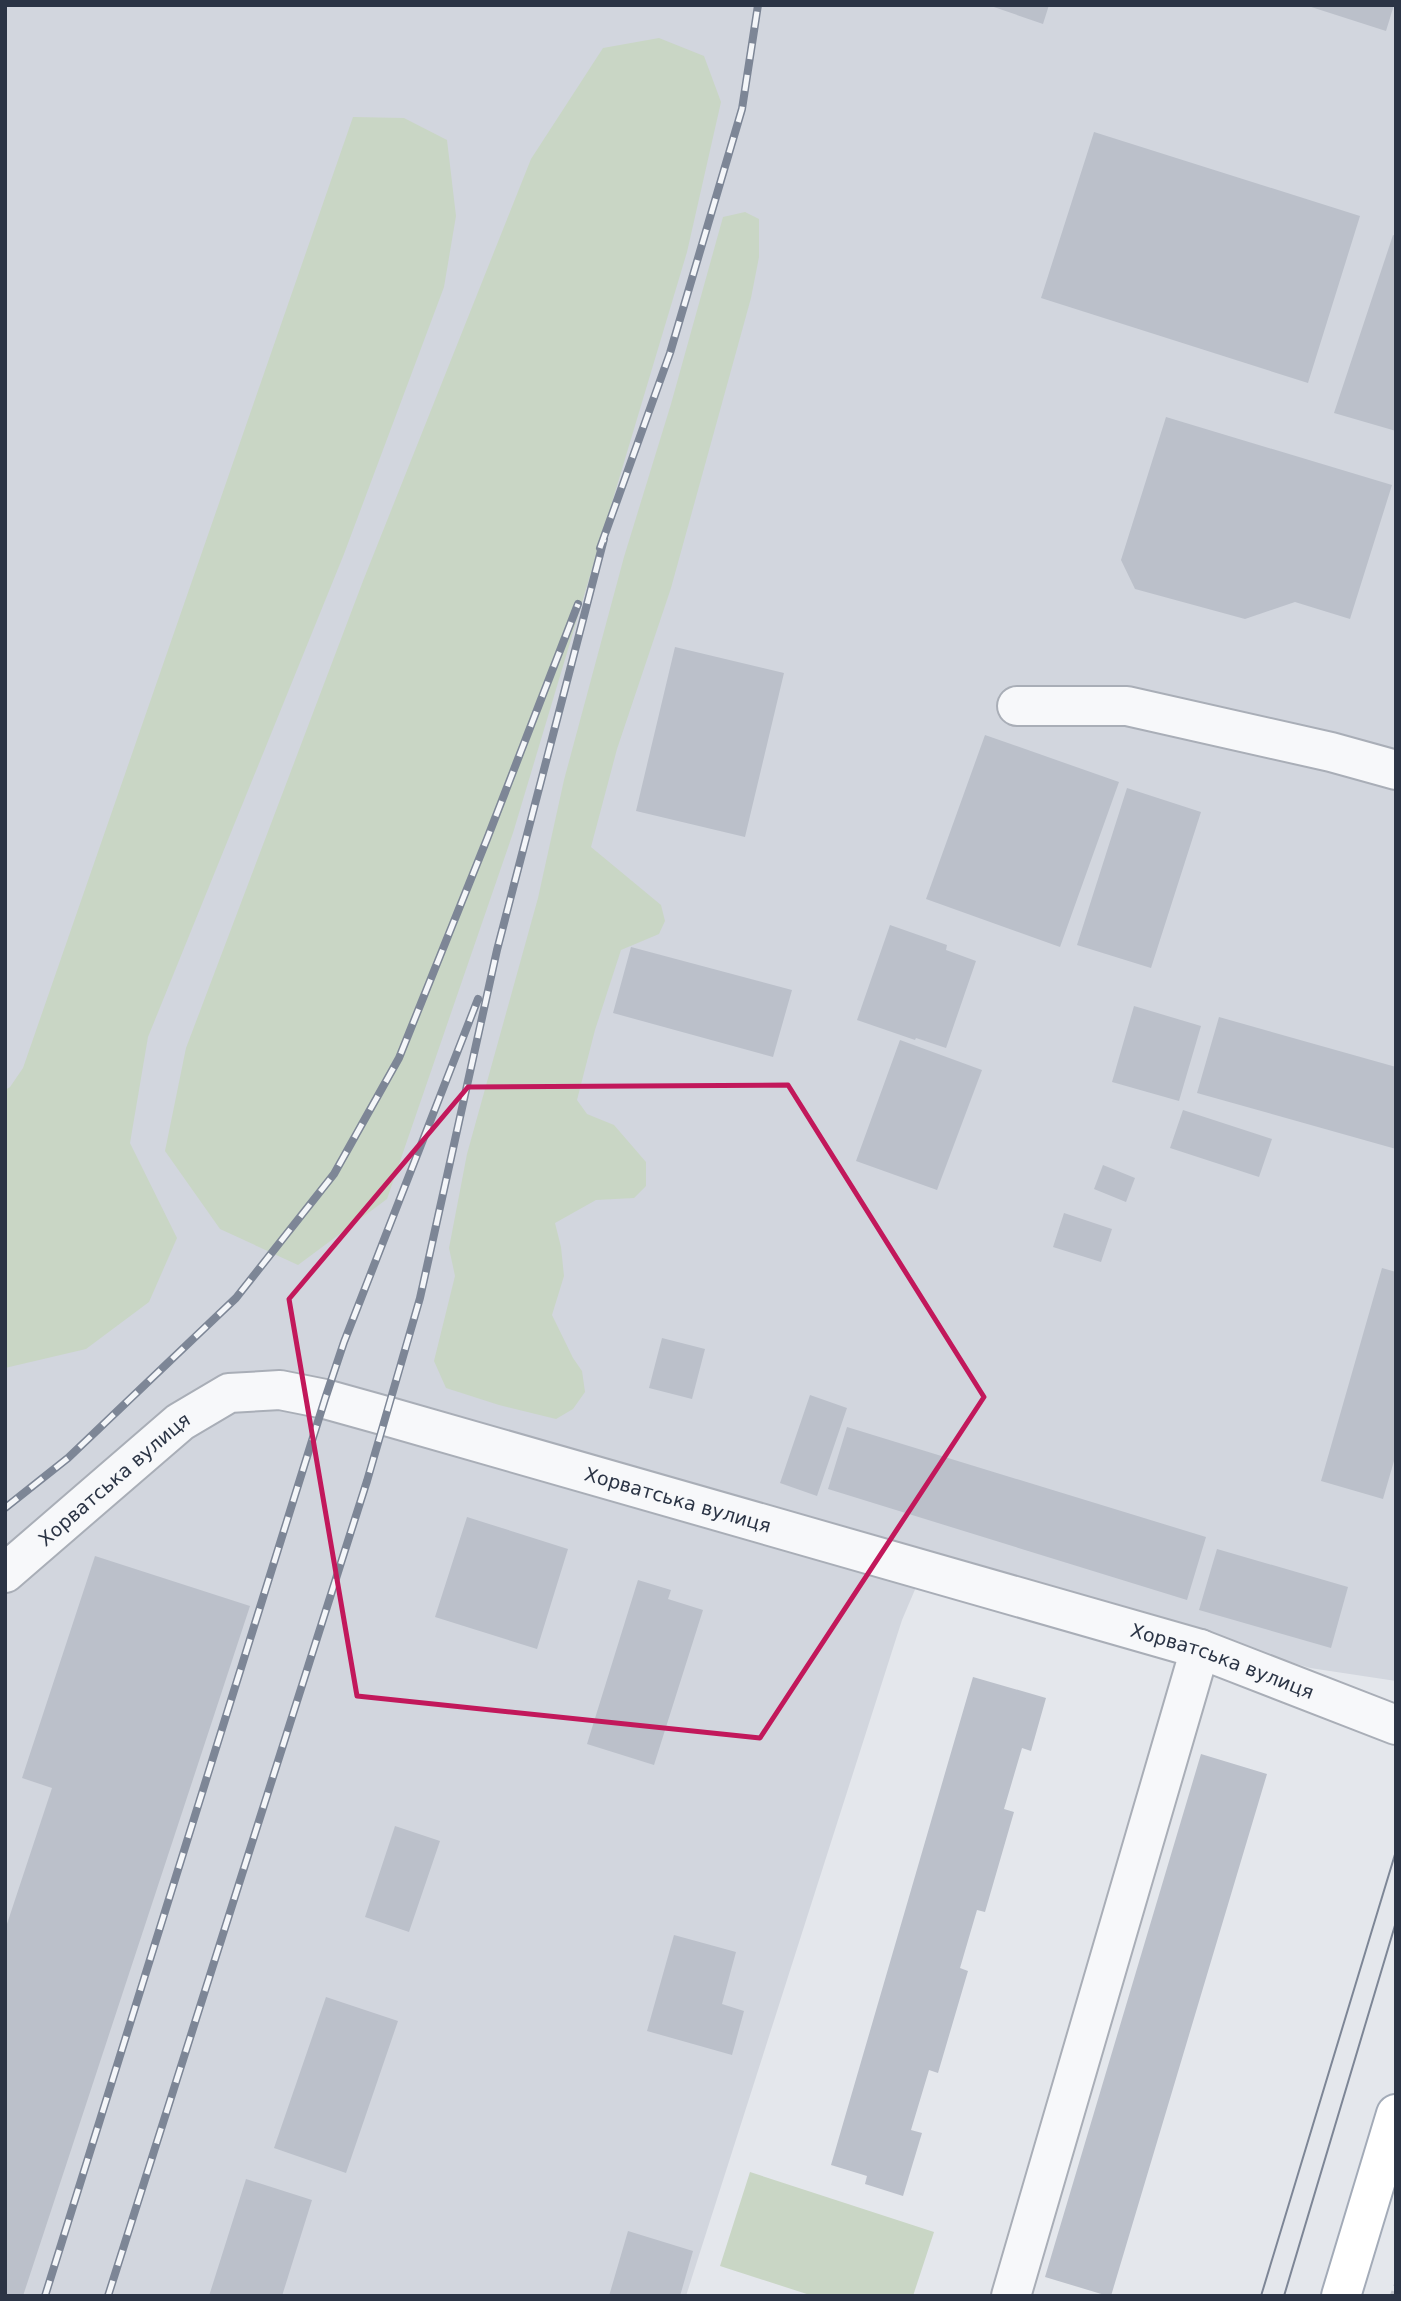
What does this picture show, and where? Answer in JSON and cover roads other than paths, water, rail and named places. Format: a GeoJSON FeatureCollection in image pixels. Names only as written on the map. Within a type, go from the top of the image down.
{"type":"FeatureCollection","features":[{"type":"Feature","properties":{"kind":"main road"},"geometry":{"type":"LineString","coordinates":[[1340,2296],[1396,2113]]}},
{"type":"Feature","properties":{"kind":"street"},"geometry":{"type":"LineString","coordinates":[[1017,706],[1127,706],[1331,752],[1396,770]]}},
{"type":"Feature","properties":{"kind":"street","name":"Хорватська вулиця"},"geometry":{"type":"LineString","coordinates":[[5,1573],[180,1422],[229,1393],[279,1390],[374,1412],[1200,1649],[1396,1725]]}},
{"type":"Feature","properties":{"kind":"street"},"geometry":{"type":"LineString","coordinates":[[1011,2296],[1200,1649]]}},
{"type":"Feature","properties":{"kind":"tram line"},"geometry":{"type":"LineString","coordinates":[[1261,2296],[1396,1851]]}},
{"type":"Feature","properties":{"kind":"tram line"},"geometry":{"type":"LineString","coordinates":[[1284,2296],[1396,1922]]}},
{"type":"Feature","properties":{"kind":"railway"},"geometry":{"type":"LineString","coordinates":[[600,548],[670,353],[742,109],[758,5]]}},
{"type":"Feature","properties":{"kind":"railway"},"geometry":{"type":"LineString","coordinates":[[108,2296],[367,1481],[420,1298],[497,950],[604,539]]}},
{"type":"Feature","properties":{"kind":"railway"},"geometry":{"type":"LineString","coordinates":[[5,1508],[68,1458],[236,1298],[334,1174],[399,1058],[578,604]]}},
{"type":"Feature","properties":{"kind":"railway"},"geometry":{"type":"LineString","coordinates":[[45,2296],[344,1342],[478,999]]}}]}
